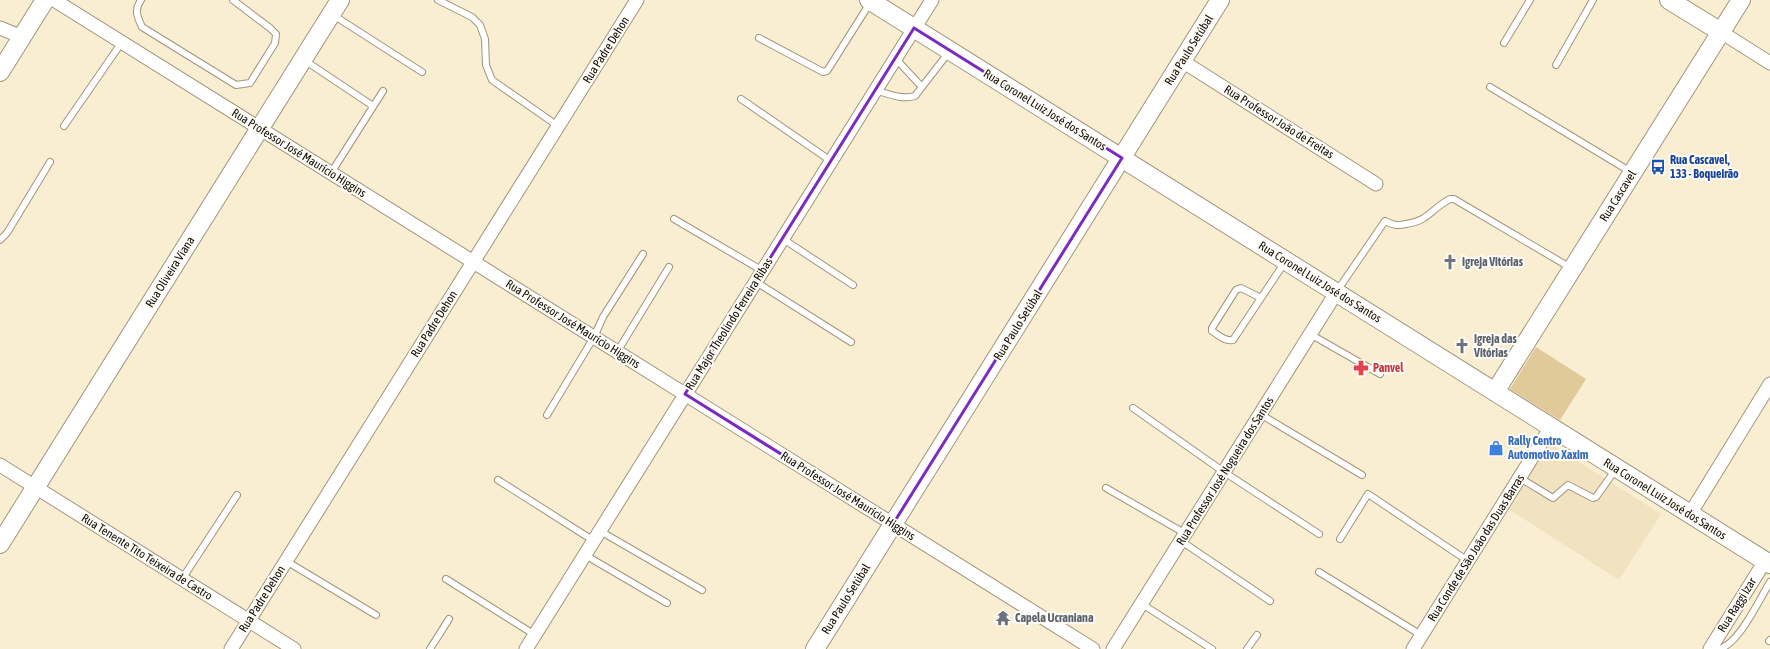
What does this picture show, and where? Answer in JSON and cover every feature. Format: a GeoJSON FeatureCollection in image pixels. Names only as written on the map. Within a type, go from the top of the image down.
{"type":"FeatureCollection","features":[{"type":"Feature","properties":{"kind":"main road"},"geometry":{"type":"LineString","coordinates":[[0,72],[45,0]]}},
{"type":"Feature","properties":{"kind":"main road","name":"Rua Paulo Setúbal"},"geometry":{"type":"LineString","coordinates":[[815,649],[1220,0]]}},
{"type":"Feature","properties":{"kind":"main road"},"geometry":{"type":"LineString","coordinates":[[1669,0],[1721,32]]}},
{"type":"Feature","properties":{"kind":"main road","name":"Rua Cascavel"},"geometry":{"type":"LineString","coordinates":[[1495,392],[1741,0]]}},
{"type":"Feature","properties":{"kind":"main road","name":"Rua Coronel Luiz José dos Santos"},"geometry":{"type":"LineString","coordinates":[[870,1],[1768,563]]}},
{"type":"Feature","properties":{"kind":"main road","name":"Rua Oliveira Viana"},"geometry":{"type":"LineString","coordinates":[[0,544],[336,7]]}},
{"type":"Feature","properties":{"kind":"street","name":"Rua Professor José Maurício Higgins"},"geometry":{"type":"LineString","coordinates":[[54,0],[1093,649]]}},
{"type":"Feature","properties":{"kind":"street","name":"Rua Padre Dehon"},"geometry":{"type":"LineString","coordinates":[[230,649],[637,0]]}},
{"type":"Feature","properties":{"kind":"street","name":"Rua Major Theolindo Ferreira Ribas"},"geometry":{"type":"LineString","coordinates":[[532,644],[585,555],[685,394],[932,0]]}},
{"type":"Feature","properties":{"kind":"street"},"geometry":{"type":"LineString","coordinates":[[0,28],[22,37]]}},
{"type":"Feature","properties":{"kind":"street"},"geometry":{"type":"LineString","coordinates":[[1721,32],[1770,63]]}},
{"type":"Feature","properties":{"kind":"street","name":"Rua Professor João de Freitas"},"geometry":{"type":"LineString","coordinates":[[1182,61],[1376,184]]}},
{"type":"Feature","properties":{"kind":"street","name":"Rua Professor José Nogueira dos Santos"},"geometry":{"type":"LineString","coordinates":[[1113,649],[1336,293]]}},
{"type":"Feature","properties":{"kind":"street"},"geometry":{"type":"LineString","coordinates":[[1690,514],[1768,392]]}},
{"type":"Feature","properties":{"kind":"street","name":"Rua Conde de São João das Duas Barras"},"geometry":{"type":"LineString","coordinates":[[1413,649],[1551,427]]}},
{"type":"Feature","properties":{"kind":"street","name":"Rua Tenente Tito Teixeira de Castro"},"geometry":{"type":"LineString","coordinates":[[0,465],[294,649]]}},
{"type":"Feature","properties":{"kind":"street","name":"Rua Raggi Izar"},"geometry":{"type":"LineString","coordinates":[[1710,649],[1768,563]]}},
{"type":"Feature","properties":{"kind":"lane"},"geometry":{"type":"LineString","coordinates":[[141,0],[136,7],[137,17],[142,27],[236,85],[250,83],[275,42],[276,34],[233,0]]}},
{"type":"Feature","properties":{"kind":"lane"},"geometry":{"type":"LineString","coordinates":[[438,0],[472,17],[480,25],[484,39],[486,65],[492,80],[558,126]]}},
{"type":"Feature","properties":{"kind":"lane"},"geometry":{"type":"LineString","coordinates":[[1504,43],[1530,0]]}},
{"type":"Feature","properties":{"kind":"lane"},"geometry":{"type":"LineString","coordinates":[[1556,65],[1593,0]]}},
{"type":"Feature","properties":{"kind":"lane"},"geometry":{"type":"LineString","coordinates":[[759,38],[823,72],[827,71],[870,1]]}},
{"type":"Feature","properties":{"kind":"lane"},"geometry":{"type":"LineString","coordinates":[[336,7],[422,72]]}},
{"type":"Feature","properties":{"kind":"lane"},"geometry":{"type":"LineString","coordinates":[[64,126],[122,42]]}},
{"type":"Feature","properties":{"kind":"lane"},"geometry":{"type":"LineString","coordinates":[[875,90],[900,98],[915,96],[950,50]]}},
{"type":"Feature","properties":{"kind":"lane"},"geometry":{"type":"LineString","coordinates":[[895,58],[922,87]]}},
{"type":"Feature","properties":{"kind":"lane"},"geometry":{"type":"LineString","coordinates":[[303,59],[373,106]]}},
{"type":"Feature","properties":{"kind":"lane"},"geometry":{"type":"LineString","coordinates":[[1490,87],[1632,173]]}},
{"type":"Feature","properties":{"kind":"lane"},"geometry":{"type":"LineString","coordinates":[[332,173],[383,90]]}},
{"type":"Feature","properties":{"kind":"lane"},"geometry":{"type":"LineString","coordinates":[[741,99],[831,162]]}},
{"type":"Feature","properties":{"kind":"lane"},"geometry":{"type":"LineString","coordinates":[[0,240],[7,233],[50,162]]}},
{"type":"Feature","properties":{"kind":"lane"},"geometry":{"type":"LineString","coordinates":[[1336,293],[1385,221],[1395,226],[1424,220],[1450,199],[1454,199],[1572,269]]}},
{"type":"Feature","properties":{"kind":"lane"},"geometry":{"type":"LineString","coordinates":[[674,220],[759,276],[851,342]]}},
{"type":"Feature","properties":{"kind":"lane"},"geometry":{"type":"LineString","coordinates":[[783,239],[853,285]]}},
{"type":"Feature","properties":{"kind":"lane"},"geometry":{"type":"LineString","coordinates":[[547,415],[594,337],[603,317],[643,254]]}},
{"type":"Feature","properties":{"kind":"lane"},"geometry":{"type":"LineString","coordinates":[[1261,298],[1241,288],[1239,289],[1212,328],[1212,331],[1224,339],[1230,341],[1233,340],[1286,261]]}},
{"type":"Feature","properties":{"kind":"lane"},"geometry":{"type":"LineString","coordinates":[[617,352],[669,267]]}},
{"type":"Feature","properties":{"kind":"lane"},"geometry":{"type":"LineString","coordinates":[[1310,334],[1380,374]]}},
{"type":"Feature","properties":{"kind":"lane"},"geometry":{"type":"LineString","coordinates":[[1133,408],[1224,472],[1319,534]]}},
{"type":"Feature","properties":{"kind":"lane"},"geometry":{"type":"LineString","coordinates":[[1260,414],[1362,475]]}},
{"type":"Feature","properties":{"kind":"lane"},"geometry":{"type":"LineString","coordinates":[[1520,478],[1553,498],[1568,485],[1593,498],[1596,497],[1617,468]]}},
{"type":"Feature","properties":{"kind":"lane"},"geometry":{"type":"LineString","coordinates":[[498,480],[597,536],[702,590]]}},
{"type":"Feature","properties":{"kind":"lane"},"geometry":{"type":"LineString","coordinates":[[1106,488],[1183,538],[1270,601]]}},
{"type":"Feature","properties":{"kind":"lane"},"geometry":{"type":"LineString","coordinates":[[1340,539],[1368,494],[1468,561]]}},
{"type":"Feature","properties":{"kind":"lane"},"geometry":{"type":"LineString","coordinates":[[182,579],[237,495]]}},
{"type":"Feature","properties":{"kind":"lane"},"geometry":{"type":"LineString","coordinates":[[585,555],[667,603]]}},
{"type":"Feature","properties":{"kind":"lane"},"geometry":{"type":"LineString","coordinates":[[286,561],[376,616]]}},
{"type":"Feature","properties":{"kind":"lane"},"geometry":{"type":"LineString","coordinates":[[1319,572],[1421,635]]}},
{"type":"Feature","properties":{"kind":"lane"},"geometry":{"type":"LineString","coordinates":[[446,579],[532,644]]}},
{"type":"Feature","properties":{"kind":"lane"},"geometry":{"type":"LineString","coordinates":[[1719,649],[1726,647],[1737,638],[1770,582]]}},
{"type":"Feature","properties":{"kind":"lane"},"geometry":{"type":"LineString","coordinates":[[1142,604],[1212,649]]}},
{"type":"Feature","properties":{"kind":"lane"},"geometry":{"type":"LineString","coordinates":[[430,649],[449,619]]}},
{"type":"Feature","properties":{"kind":"lane"},"geometry":{"type":"LineString","coordinates":[[1247,649],[1257,635]]}},
{"type":"Feature","properties":{"kind":"highlighted area"},"geometry":{"type":"Polygon","coordinates":[[[914,28],[1122,158],[893,524],[685,394],[914,28]]]}},
{"type":"Feature","properties":{"kind":"shaded area"},"geometry":{"type":"Polygon","coordinates":[[[1549,443],[1661,514],[1619,580],[1507,508],[1549,443]]]}},
{"type":"Feature","properties":{"kind":"building"},"geometry":{"type":"Polygon","coordinates":[[[1536,347],[1586,379],[1560,420],[1510,389],[1536,347]]]}},
{"type":"Feature","properties":{"kind":"place","name":"Rua Cascavel, 133 - Boqueirão"},"geometry":{"type":"Point","coordinates":[1658,167]}},
{"type":"Feature","properties":{"kind":"place","name":"Igreja Vitórias"},"geometry":{"type":"Point","coordinates":[1450,262]}},
{"type":"Feature","properties":{"kind":"place","name":"Igreja das Vitórias"},"geometry":{"type":"Point","coordinates":[1462,346]}},
{"type":"Feature","properties":{"kind":"place","name":"Panvel"},"geometry":{"type":"Point","coordinates":[1361,368]}},
{"type":"Feature","properties":{"kind":"place","name":"Rally Centro Automotivo Xaxim"},"geometry":{"type":"Point","coordinates":[1496,448]}},
{"type":"Feature","properties":{"kind":"place","name":"Capela Ucraniana"},"geometry":{"type":"Point","coordinates":[1003,618]}}]}
